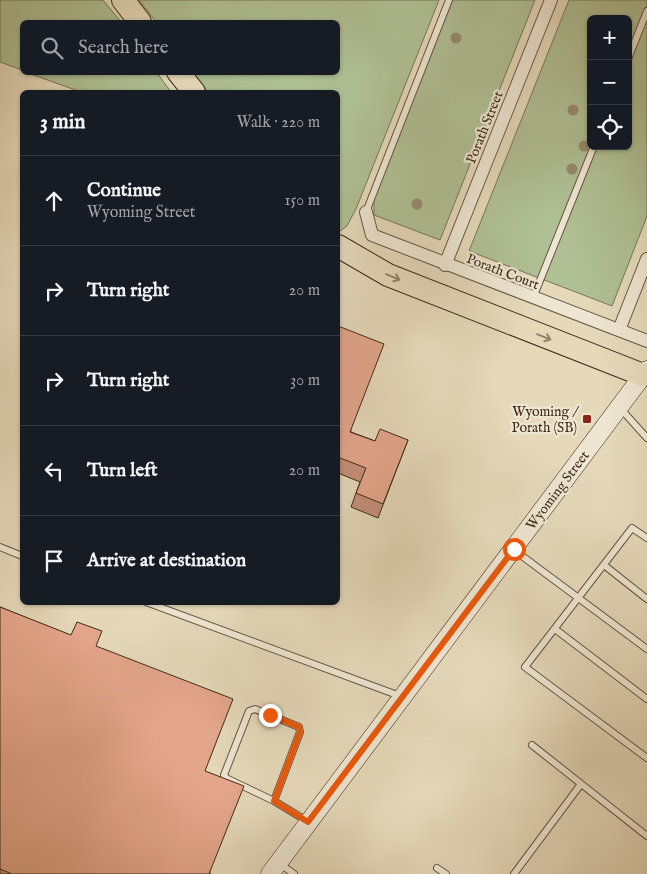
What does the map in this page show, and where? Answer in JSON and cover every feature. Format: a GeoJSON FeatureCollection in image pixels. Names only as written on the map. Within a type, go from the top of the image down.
{"type":"FeatureCollection","features":[{"type":"Feature","properties":{"kind":"highway"},"geometry":{"type":"LineString","coordinates":[[123,0],[138,20]]}},
{"type":"Feature","properties":{"kind":"highway"},"geometry":{"type":"LineString","coordinates":[[180,75],[192,90]]}},
{"type":"Feature","properties":{"kind":"highway"},"geometry":{"type":"LineString","coordinates":[[340,247],[388,275],[646,374]]}},
{"type":"Feature","properties":{"kind":"main road","name":"Wyoming Street"},"geometry":{"type":"LineString","coordinates":[[274,868],[619,407],[646,374]]}},
{"type":"Feature","properties":{"kind":"street","name":"Porath Street"},"geometry":{"type":"LineString","coordinates":[[445,265],[550,0]]}},
{"type":"Feature","properties":{"kind":"street","name":"Porath Court"},"geometry":{"type":"LineString","coordinates":[[366,212],[372,236],[647,341]]}},
{"type":"Feature","properties":{"kind":"street"},"geometry":{"type":"LineString","coordinates":[[619,330],[647,258]]}},
{"type":"Feature","properties":{"kind":"lane"},"geometry":{"type":"LineString","coordinates":[[366,212],[449,0]]}},
{"type":"Feature","properties":{"kind":"lane"},"geometry":{"type":"LineString","coordinates":[[632,49],[647,11]]}},
{"type":"Feature","properties":{"kind":"lane"},"geometry":{"type":"LineString","coordinates":[[533,298],[592,150]]}},
{"type":"Feature","properties":{"kind":"lane"},"geometry":{"type":"LineString","coordinates":[[619,407],[647,438]]}},
{"type":"Feature","properties":{"kind":"lane"},"geometry":{"type":"LineString","coordinates":[[647,538],[632,528],[525,667],[647,758]]}},
{"type":"Feature","properties":{"kind":"lane"},"geometry":{"type":"LineString","coordinates":[[0,547],[20,555]]}},
{"type":"Feature","properties":{"kind":"lane"},"geometry":{"type":"LineString","coordinates":[[514,549],[647,649]]}},
{"type":"Feature","properties":{"kind":"lane"},"geometry":{"type":"LineString","coordinates":[[604,565],[647,599]]}},
{"type":"Feature","properties":{"kind":"lane"},"geometry":{"type":"LineString","coordinates":[[154,605],[403,697]]}},
{"type":"Feature","properties":{"kind":"lane"},"geometry":{"type":"LineString","coordinates":[[554,629],[647,699]]}},
{"type":"Feature","properties":{"kind":"lane"},"geometry":{"type":"LineString","coordinates":[[274,801],[300,732],[299,727],[254,709],[249,711],[224,775],[226,778],[274,801],[308,822]]}},
{"type":"Feature","properties":{"kind":"lane"},"geometry":{"type":"LineString","coordinates":[[532,746],[647,836]]}},
{"type":"Feature","properties":{"kind":"lane"},"geometry":{"type":"LineString","coordinates":[[514,874],[581,784]]}},
{"type":"Feature","properties":{"kind":"lane"},"geometry":{"type":"LineString","coordinates":[[274,868],[294,874]]}},
{"type":"Feature","properties":{"kind":"lane"},"geometry":{"type":"LineString","coordinates":[[438,868],[446,874]]}},
{"type":"Feature","properties":{"kind":"green space"},"geometry":{"type":"Polygon","coordinates":[[[0,0],[103,0],[119,20],[20,20],[20,69],[0,62],[0,0]]]}},
{"type":"Feature","properties":{"kind":"green space"},"geometry":{"type":"Polygon","coordinates":[[[139,0],[439,0],[356,209],[347,226],[340,231],[340,90],[206,90],[195,75],[340,75],[340,20],[154,20],[139,0]]]}},
{"type":"Feature","properties":{"kind":"green space"},"geometry":{"type":"Polygon","coordinates":[[[453,0],[535,0],[440,240],[374,215],[374,199],[443,20],[453,0]]]}},
{"type":"Feature","properties":{"kind":"green space"},"geometry":{"type":"Polygon","coordinates":[[[569,0],[647,0],[647,216],[612,306],[469,251],[569,0]]]}},
{"type":"Feature","properties":{"kind":"green space"},"geometry":{"type":"Polygon","coordinates":[[[34,75],[158,75],[170,90],[75,90],[34,75]]]}},
{"type":"Feature","properties":{"kind":"building"},"geometry":{"type":"Polygon","coordinates":[[[340,327],[384,344],[350,432],[375,441],[380,429],[408,440],[383,504],[356,493],[366,468],[340,458],[340,327]]]}},
{"type":"Feature","properties":{"kind":"building"},"geometry":{"type":"Polygon","coordinates":[[[0,607],[71,635],[77,622],[102,631],[96,646],[233,699],[205,771],[244,786],[209,874],[12,874],[0,869],[0,607]]]}},
{"type":"Feature","properties":{"kind":"place","name":"Wyoming / Porath (SB)"},"geometry":{"type":"Point","coordinates":[587,419]}},
{"type":"Feature","properties":{"kind":"route"},"geometry":{"type":"LineString","coordinates":[[270,715],[299,727],[300,732],[274,801],[308,822],[514,549]]}}]}
